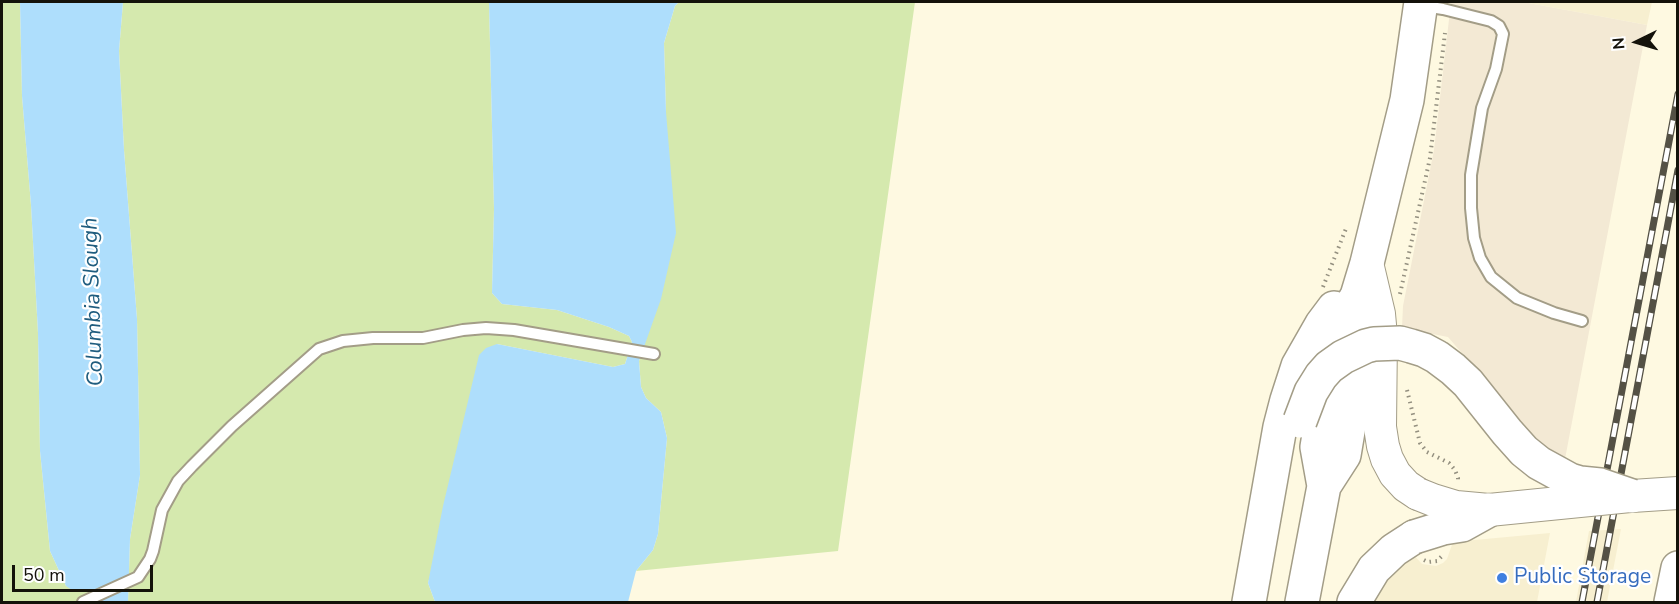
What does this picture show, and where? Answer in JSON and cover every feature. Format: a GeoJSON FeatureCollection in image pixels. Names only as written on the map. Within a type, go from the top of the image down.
{"type":"FeatureCollection","features":[{"type":"Feature","properties":{"kind":"main road"},"geometry":{"type":"LineString","coordinates":[[1302,603],[1324,486],[1344,455],[1364,336],[1357,296],[1367,264],[1430,6]]}},
{"type":"Feature","properties":{"kind":"main road"},"geometry":{"type":"LineString","coordinates":[[1367,264],[1379,314],[1381,336],[1380,427],[1383,446],[1390,467],[1400,480],[1418,494],[1456,507],[1489,510],[1677,493]]}},
{"type":"Feature","properties":{"kind":"main road"},"geometry":{"type":"LineString","coordinates":[[1250,603],[1280,427],[1299,366],[1322,324],[1367,264]]}},
{"type":"Feature","properties":{"kind":"main road"},"geometry":{"type":"LineString","coordinates":[[1268,603],[1300,421],[1311,392],[1329,367],[1342,357],[1366,346],[1400,343],[1424,350],[1437,357],[1468,383],[1507,432],[1524,451],[1539,463],[1570,480],[1600,485],[1632,496]]}},
{"type":"Feature","properties":{"kind":"main road"},"geometry":{"type":"LineString","coordinates":[[1354,603],[1374,569],[1399,546],[1414,537],[1462,525],[1489,510]]}},
{"type":"Feature","properties":{"kind":"main road"},"geometry":{"type":"LineString","coordinates":[[1671,603],[1677,568]]}},
{"type":"Feature","properties":{"kind":"lane"},"geometry":{"type":"LineString","coordinates":[[1430,6],[1491,21],[1499,26],[1503,34],[1496,69],[1482,108],[1471,175],[1474,238],[1480,258],[1491,277],[1517,298],[1582,321]]}},
{"type":"Feature","properties":{"kind":"lane"},"geometry":{"type":"LineString","coordinates":[[83,603],[132,581],[142,572],[153,551],[162,510],[178,482],[232,426],[319,349],[343,341],[373,338],[423,338],[455,331],[486,328],[514,330],[654,354]]}},
{"type":"Feature","properties":{"kind":"path"},"geometry":{"type":"LineString","coordinates":[[1408,255],[1430,158],[1430,6]]}},
{"type":"Feature","properties":{"kind":"path"},"geometry":{"type":"LineString","coordinates":[[1405,384],[1420,443],[1427,452],[1449,464],[1455,470],[1458,477],[1458,488]]}},
{"type":"Feature","properties":{"kind":"shaded area"},"geometry":{"type":"Polygon","coordinates":[[[1451,2],[1523,2],[1647,25],[1565,459],[1548,453],[1448,337],[1402,328],[1403,306],[1434,150],[1451,2]]]}},
{"type":"Feature","properties":{"kind":"shaded area"},"geometry":{"type":"Polygon","coordinates":[[[1523,2],[1652,2],[1647,25],[1523,2]]]}},
{"type":"Feature","properties":{"kind":"shaded area"},"geometry":{"type":"Polygon","coordinates":[[[1621,529],[1607,602],[1576,602],[1589,531],[1621,529]]]}},
{"type":"Feature","properties":{"kind":"shaded area"},"geometry":{"type":"Polygon","coordinates":[[[1550,533],[1537,602],[1369,602],[1375,590],[1412,553],[1422,564],[1436,566],[1447,559],[1453,542],[1550,533]]]}},
{"type":"Feature","properties":{"kind":"green space"},"geometry":{"type":"Polygon","coordinates":[[[2,2],[20,2],[22,96],[38,333],[40,451],[50,551],[66,586],[94,592],[99,602],[2,602],[2,2]]]}},
{"type":"Feature","properties":{"kind":"green space"},"geometry":{"type":"Polygon","coordinates":[[[123,2],[489,2],[494,209],[492,293],[502,304],[557,310],[609,327],[629,336],[632,342],[625,364],[613,367],[497,344],[428,583],[435,602],[128,602],[130,539],[140,475],[137,319],[119,51],[123,2]]]}},
{"type":"Feature","properties":{"kind":"green space"},"geometry":{"type":"Polygon","coordinates":[[[679,2],[915,2],[838,551],[636,571],[653,550],[658,534],[667,438],[661,412],[646,398],[641,387],[639,361],[644,344],[666,112],[664,43],[675,6],[679,2]]]}},
{"type":"Feature","properties":{"kind":"water","name":"Columbia Slough"},"geometry":{"type":"Polygon","coordinates":[[[20,2],[123,2],[119,51],[137,319],[140,475],[130,539],[128,602],[99,602],[94,592],[75,592],[66,586],[50,551],[40,451],[38,333],[22,96],[20,2]]]}},
{"type":"Feature","properties":{"kind":"water"},"geometry":{"type":"Polygon","coordinates":[[[489,2],[679,2],[675,6],[664,43],[666,112],[676,233],[661,299],[639,361],[641,387],[646,398],[661,412],[667,438],[658,534],[653,550],[636,571],[628,602],[435,602],[428,583],[443,506],[479,355],[486,348],[497,344],[613,367],[625,364],[632,342],[629,336],[609,327],[557,310],[502,304],[492,293],[494,209],[489,2]]]}},
{"type":"Feature","properties":{"kind":"railway"},"geometry":{"type":"LineString","coordinates":[[1582,602],[1678,94]]}},
{"type":"Feature","properties":{"kind":"railway"},"geometry":{"type":"LineString","coordinates":[[1597,602],[1678,170]]}},
{"type":"Feature","properties":{"kind":"place","name":"Public Storage"},"geometry":{"type":"Point","coordinates":[1502,578]}}]}
